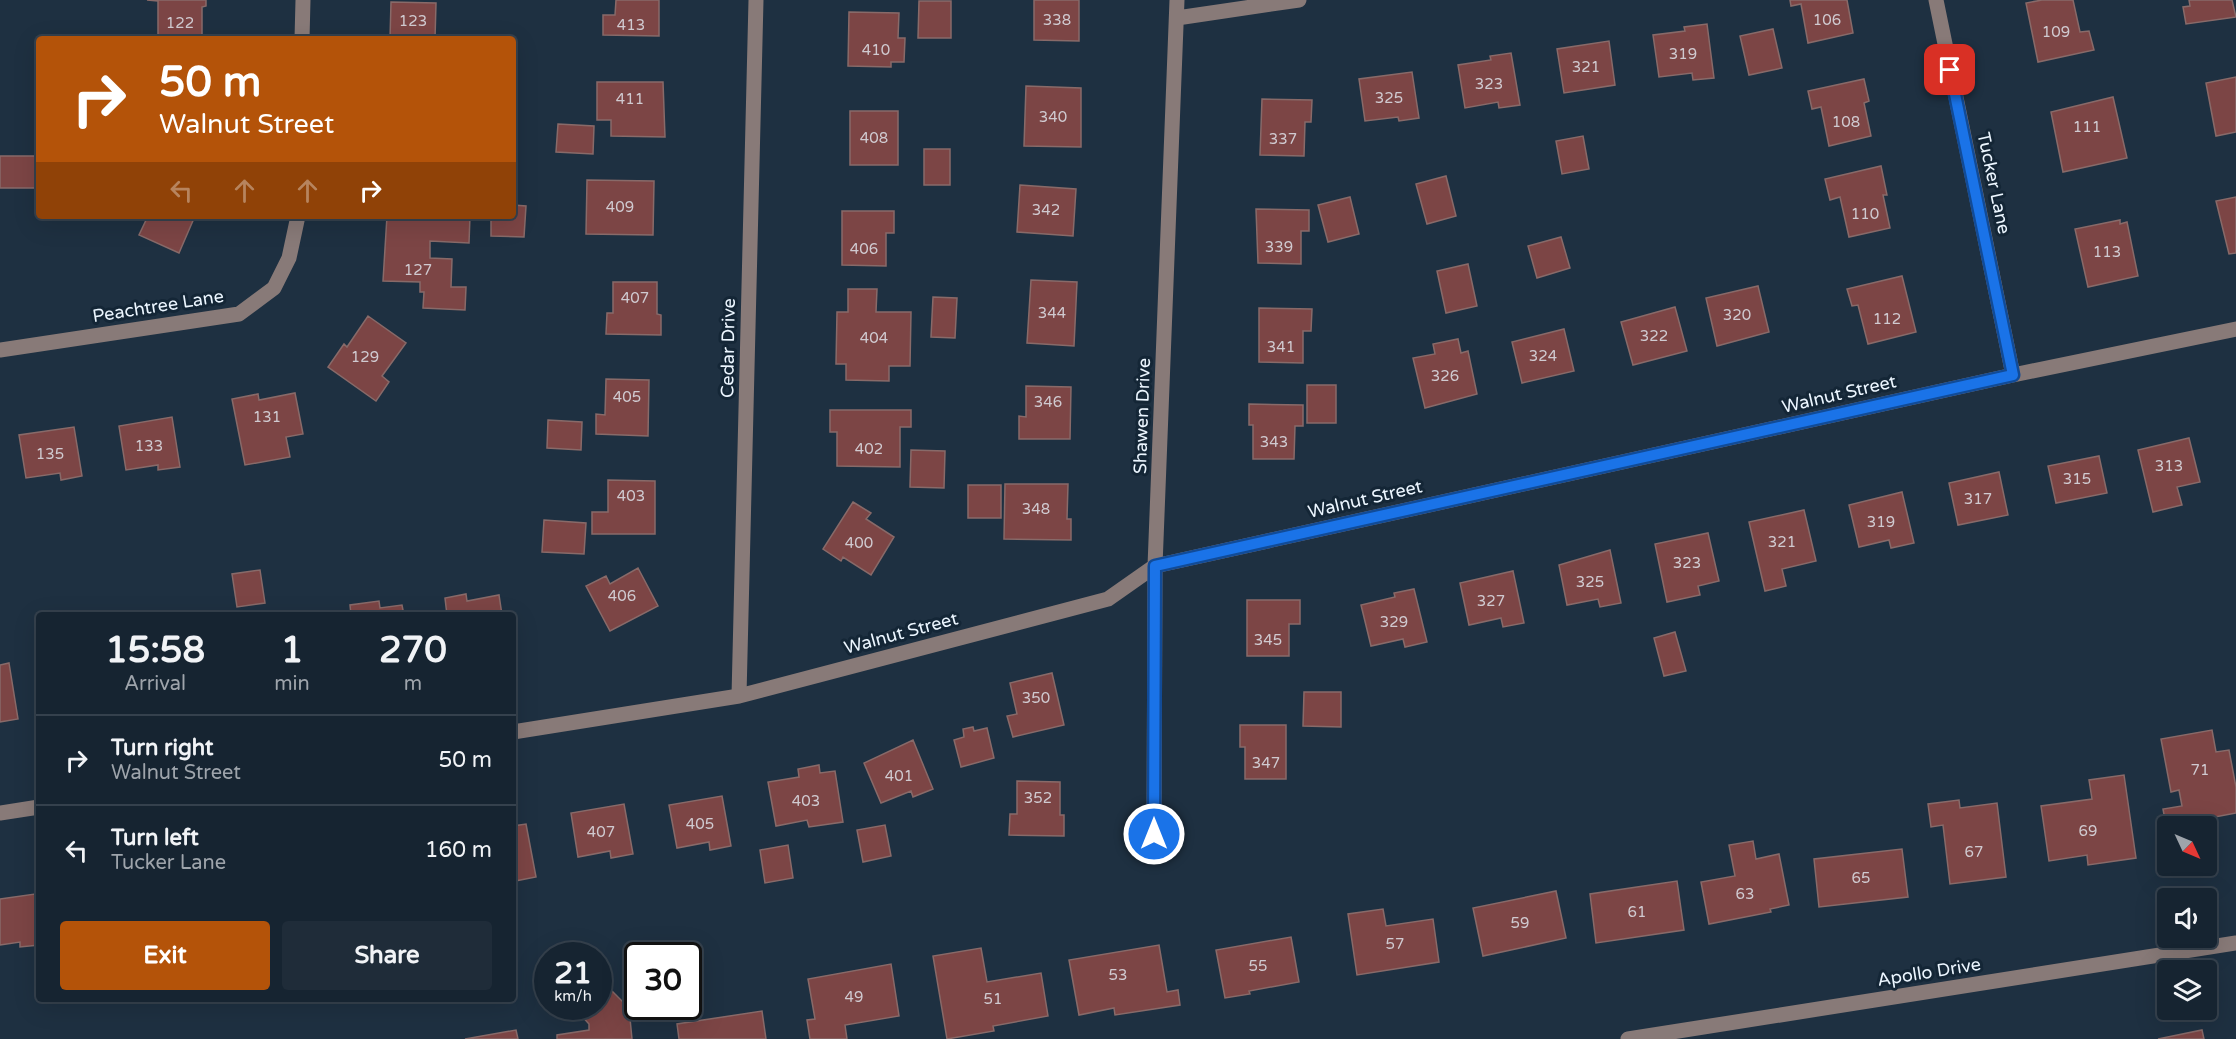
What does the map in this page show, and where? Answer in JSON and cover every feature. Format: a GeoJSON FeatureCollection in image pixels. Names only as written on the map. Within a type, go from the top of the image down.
{"type":"FeatureCollection","features":[{"type":"Feature","properties":{"kind":"street"},"geometry":{"type":"LineString","coordinates":[[302,36],[303,0]]}},
{"type":"Feature","properties":{"kind":"street","name":"Cedar Drive"},"geometry":{"type":"LineString","coordinates":[[739,696],[756,0]]}},
{"type":"Feature","properties":{"kind":"street","name":"Shawen Drive"},"geometry":{"type":"LineString","coordinates":[[1154,834],[1155,566],[1177,0]]}},
{"type":"Feature","properties":{"kind":"street"},"geometry":{"type":"LineString","coordinates":[[1177,18],[1299,0]]}},
{"type":"Feature","properties":{"kind":"street","name":"Tucker Lane"},"geometry":{"type":"LineString","coordinates":[[1936,0],[2013,375]]}},
{"type":"Feature","properties":{"kind":"street","name":"Peachtree Lane"},"geometry":{"type":"LineString","coordinates":[[0,350],[239,314],[274,288],[289,258],[297,219]]}},
{"type":"Feature","properties":{"kind":"street","name":"Walnut Street"},"geometry":{"type":"LineString","coordinates":[[516,732],[739,696],[1107,598],[1155,566],[2013,375],[2236,329]]}},
{"type":"Feature","properties":{"kind":"street"},"geometry":{"type":"LineString","coordinates":[[0,813],[36,807]]}},
{"type":"Feature","properties":{"kind":"street","name":"Apollo Drive"},"geometry":{"type":"LineString","coordinates":[[1628,1039],[1719,1032],[2236,943]]}},
{"type":"Feature","properties":{"kind":"building"},"geometry":{"type":"Polygon","coordinates":[[[147,0],[206,0],[206,6],[202,7],[202,36],[158,36],[158,1],[147,0]]]}},
{"type":"Feature","properties":{"kind":"building"},"geometry":{"type":"Polygon","coordinates":[[[616,0],[659,0],[659,36],[603,35],[603,15],[615,15],[616,0]]]}},
{"type":"Feature","properties":{"kind":"building"},"geometry":{"type":"Polygon","coordinates":[[[1034,0],[1079,0],[1079,41],[1034,40],[1034,0]]]}},
{"type":"Feature","properties":{"kind":"building"},"geometry":{"type":"Polygon","coordinates":[[[1790,0],[1847,0],[1853,33],[1808,43],[1801,4],[1791,6],[1790,0]]]}},
{"type":"Feature","properties":{"kind":"building"},"geometry":{"type":"Polygon","coordinates":[[[2042,0],[2073,0],[2080,32],[2089,31],[2094,50],[2038,62],[2026,3],[2042,0]]]}},
{"type":"Feature","properties":{"kind":"building"},"geometry":{"type":"Polygon","coordinates":[[[2189,0],[2232,0],[2236,17],[2186,24],[2183,7],[2190,6],[2189,0]]]}},
{"type":"Feature","properties":{"kind":"building"},"geometry":{"type":"Polygon","coordinates":[[[919,1],[951,1],[951,38],[918,38],[919,1]]]}},
{"type":"Feature","properties":{"kind":"building"},"geometry":{"type":"Polygon","coordinates":[[[391,2],[436,3],[435,36],[390,36],[391,2]]]}},
{"type":"Feature","properties":{"kind":"building"},"geometry":{"type":"Polygon","coordinates":[[[849,12],[899,13],[898,38],[905,38],[904,62],[891,62],[891,67],[848,66],[849,12]]]}},
{"type":"Feature","properties":{"kind":"building"},"geometry":{"type":"Polygon","coordinates":[[[1707,24],[1714,78],[1693,80],[1692,73],[1659,77],[1653,35],[1685,31],[1684,27],[1707,24]]]}},
{"type":"Feature","properties":{"kind":"building"},"geometry":{"type":"Polygon","coordinates":[[[1773,29],[1782,68],[1749,75],[1740,36],[1773,29]]]}},
{"type":"Feature","properties":{"kind":"building"},"geometry":{"type":"Polygon","coordinates":[[[1609,41],[1615,85],[1564,93],[1557,49],[1609,41]]]}},
{"type":"Feature","properties":{"kind":"building"},"geometry":{"type":"Polygon","coordinates":[[[1511,53],[1520,105],[1499,108],[1498,102],[1465,108],[1458,65],[1491,60],[1490,56],[1511,53]]]}},
{"type":"Feature","properties":{"kind":"building"},"geometry":{"type":"Polygon","coordinates":[[[1412,72],[1419,118],[1399,121],[1398,117],[1365,121],[1359,79],[1412,72]]]}},
{"type":"Feature","properties":{"kind":"building"},"geometry":{"type":"Polygon","coordinates":[[[2236,77],[2236,132],[2216,136],[2206,83],[2236,77]]]}},
{"type":"Feature","properties":{"kind":"building"},"geometry":{"type":"Polygon","coordinates":[[[1864,79],[1869,101],[1864,103],[1871,136],[1829,146],[1821,107],[1812,109],[1808,91],[1864,79]]]}},
{"type":"Feature","properties":{"kind":"building"},"geometry":{"type":"Polygon","coordinates":[[[597,82],[663,82],[665,137],[611,136],[611,120],[597,120],[597,82]]]}},
{"type":"Feature","properties":{"kind":"building"},"geometry":{"type":"Polygon","coordinates":[[[1026,86],[1081,88],[1081,147],[1024,146],[1026,86]]]}},
{"type":"Feature","properties":{"kind":"building"},"geometry":{"type":"Polygon","coordinates":[[[2113,97],[2127,158],[2063,172],[2051,112],[2113,97]]]}},
{"type":"Feature","properties":{"kind":"building"},"geometry":{"type":"Polygon","coordinates":[[[1262,99],[1312,100],[1311,122],[1305,122],[1304,156],[1260,155],[1262,99]]]}},
{"type":"Feature","properties":{"kind":"building"},"geometry":{"type":"Polygon","coordinates":[[[850,111],[898,111],[898,165],[850,165],[850,111]]]}},
{"type":"Feature","properties":{"kind":"building"},"geometry":{"type":"Polygon","coordinates":[[[558,124],[594,126],[593,154],[556,152],[558,124]]]}},
{"type":"Feature","properties":{"kind":"building"},"geometry":{"type":"Polygon","coordinates":[[[1583,136],[1589,169],[1562,174],[1556,141],[1583,136]]]}},
{"type":"Feature","properties":{"kind":"building"},"geometry":{"type":"Polygon","coordinates":[[[924,149],[950,149],[950,185],[924,185],[924,149]]]}},
{"type":"Feature","properties":{"kind":"building"},"geometry":{"type":"Polygon","coordinates":[[[0,156],[36,156],[36,188],[0,188],[0,156]]]}},
{"type":"Feature","properties":{"kind":"building"},"geometry":{"type":"Polygon","coordinates":[[[1881,166],[1887,195],[1883,195],[1890,228],[1849,237],[1840,197],[1830,200],[1825,179],[1881,166]]]}},
{"type":"Feature","properties":{"kind":"building"},"geometry":{"type":"Polygon","coordinates":[[[1446,176],[1456,216],[1427,224],[1416,184],[1446,176]]]}},
{"type":"Feature","properties":{"kind":"building"},"geometry":{"type":"Polygon","coordinates":[[[587,180],[654,181],[653,235],[586,234],[587,180]]]}},
{"type":"Feature","properties":{"kind":"building"},"geometry":{"type":"Polygon","coordinates":[[[1020,185],[1076,189],[1073,236],[1017,232],[1020,185]]]}},
{"type":"Feature","properties":{"kind":"building"},"geometry":{"type":"Polygon","coordinates":[[[1350,197],[1359,234],[1328,242],[1318,205],[1350,197]]]}},
{"type":"Feature","properties":{"kind":"building"},"geometry":{"type":"Polygon","coordinates":[[[2236,197],[2236,253],[2229,254],[2216,201],[2236,197]]]}},
{"type":"Feature","properties":{"kind":"building"},"geometry":{"type":"Polygon","coordinates":[[[516,205],[526,206],[524,237],[491,236],[491,219],[516,219],[516,205]]]}},
{"type":"Feature","properties":{"kind":"building"},"geometry":{"type":"Polygon","coordinates":[[[1256,209],[1309,210],[1309,231],[1301,231],[1301,264],[1258,263],[1256,209]]]}},
{"type":"Feature","properties":{"kind":"building"},"geometry":{"type":"Polygon","coordinates":[[[842,211],[894,211],[894,233],[886,233],[886,266],[842,265],[842,211]]]}},
{"type":"Feature","properties":{"kind":"building"},"geometry":{"type":"Polygon","coordinates":[[[147,219],[194,219],[179,253],[139,235],[147,219]]]}},
{"type":"Feature","properties":{"kind":"building"},"geometry":{"type":"Polygon","coordinates":[[[387,219],[470,219],[469,243],[430,241],[430,258],[452,259],[451,287],[466,287],[465,310],[423,308],[424,292],[420,292],[420,282],[383,281],[387,219]]]}},
{"type":"Feature","properties":{"kind":"building"},"geometry":{"type":"Polygon","coordinates":[[[2120,220],[2120,224],[2127,222],[2138,276],[2088,287],[2075,229],[2120,220]]]}},
{"type":"Feature","properties":{"kind":"building"},"geometry":{"type":"Polygon","coordinates":[[[1561,237],[1570,268],[1537,278],[1528,246],[1561,237]]]}},
{"type":"Feature","properties":{"kind":"building"},"geometry":{"type":"Polygon","coordinates":[[[1468,264],[1477,306],[1446,313],[1437,271],[1468,264]]]}},
{"type":"Feature","properties":{"kind":"building"},"geometry":{"type":"Polygon","coordinates":[[[1902,276],[1916,332],[1868,344],[1858,305],[1852,306],[1847,289],[1902,276]]]}},
{"type":"Feature","properties":{"kind":"building"},"geometry":{"type":"Polygon","coordinates":[[[1031,280],[1077,282],[1074,346],[1027,343],[1031,280]]]}},
{"type":"Feature","properties":{"kind":"building"},"geometry":{"type":"Polygon","coordinates":[[[613,282],[657,282],[657,314],[661,315],[661,335],[606,334],[607,313],[613,313],[613,282]]]}},
{"type":"Feature","properties":{"kind":"building"},"geometry":{"type":"Polygon","coordinates":[[[1758,286],[1769,332],[1717,346],[1706,298],[1758,286]]]}},
{"type":"Feature","properties":{"kind":"building"},"geometry":{"type":"Polygon","coordinates":[[[848,289],[877,289],[876,312],[911,312],[910,366],[889,366],[889,381],[846,380],[846,364],[836,364],[837,312],[848,312],[848,289]]]}},
{"type":"Feature","properties":{"kind":"building"},"geometry":{"type":"Polygon","coordinates":[[[933,297],[957,298],[955,338],[931,337],[933,297]]]}},
{"type":"Feature","properties":{"kind":"building"},"geometry":{"type":"Polygon","coordinates":[[[1675,307],[1687,351],[1633,365],[1621,322],[1675,307]]]}},
{"type":"Feature","properties":{"kind":"building"},"geometry":{"type":"Polygon","coordinates":[[[1259,308],[1312,309],[1311,331],[1303,331],[1303,363],[1259,362],[1259,308]]]}},
{"type":"Feature","properties":{"kind":"building"},"geometry":{"type":"Polygon","coordinates":[[[368,316],[406,343],[382,376],[389,382],[376,401],[328,367],[344,344],[347,347],[368,316]]]}},
{"type":"Feature","properties":{"kind":"building"},"geometry":{"type":"Polygon","coordinates":[[[1564,329],[1574,371],[1522,383],[1512,342],[1564,329]]]}},
{"type":"Feature","properties":{"kind":"building"},"geometry":{"type":"Polygon","coordinates":[[[1458,339],[1461,353],[1468,351],[1477,394],[1425,408],[1413,358],[1435,354],[1433,344],[1458,339]]]}},
{"type":"Feature","properties":{"kind":"building"},"geometry":{"type":"Polygon","coordinates":[[[606,379],[649,380],[648,436],[596,434],[596,414],[605,415],[606,379]]]}},
{"type":"Feature","properties":{"kind":"building"},"geometry":{"type":"Polygon","coordinates":[[[1307,385],[1336,385],[1336,423],[1307,423],[1307,385]]]}},
{"type":"Feature","properties":{"kind":"building"},"geometry":{"type":"Polygon","coordinates":[[[1026,386],[1071,387],[1070,439],[1019,439],[1019,416],[1026,417],[1026,386]]]}},
{"type":"Feature","properties":{"kind":"building"},"geometry":{"type":"Polygon","coordinates":[[[295,393],[303,434],[286,437],[290,457],[245,465],[232,399],[258,394],[259,400],[295,393]]]}},
{"type":"Feature","properties":{"kind":"building"},"geometry":{"type":"Polygon","coordinates":[[[1249,404],[1303,405],[1303,426],[1295,426],[1294,459],[1253,459],[1253,425],[1249,425],[1249,404]]]}},
{"type":"Feature","properties":{"kind":"building"},"geometry":{"type":"Polygon","coordinates":[[[830,410],[911,410],[911,427],[900,427],[900,467],[837,466],[837,432],[830,432],[830,410]]]}},
{"type":"Feature","properties":{"kind":"building"},"geometry":{"type":"Polygon","coordinates":[[[172,417],[180,467],[158,470],[158,465],[126,470],[119,426],[172,417]]]}},
{"type":"Feature","properties":{"kind":"building"},"geometry":{"type":"Polygon","coordinates":[[[548,420],[582,422],[581,450],[547,448],[548,420]]]}},
{"type":"Feature","properties":{"kind":"building"},"geometry":{"type":"Polygon","coordinates":[[[74,427],[82,476],[61,480],[60,473],[26,478],[19,435],[74,427]]]}},
{"type":"Feature","properties":{"kind":"building"},"geometry":{"type":"Polygon","coordinates":[[[2189,438],[2200,482],[2177,487],[2182,505],[2153,512],[2138,450],[2189,438]]]}},
{"type":"Feature","properties":{"kind":"building"},"geometry":{"type":"Polygon","coordinates":[[[911,450],[945,451],[944,488],[910,487],[911,450]]]}},
{"type":"Feature","properties":{"kind":"building"},"geometry":{"type":"Polygon","coordinates":[[[2099,456],[2107,493],[2056,503],[2048,466],[2099,456]]]}},
{"type":"Feature","properties":{"kind":"building"},"geometry":{"type":"Polygon","coordinates":[[[1999,472],[2008,515],[1958,525],[1949,483],[1999,472]]]}},
{"type":"Feature","properties":{"kind":"building"},"geometry":{"type":"Polygon","coordinates":[[[608,480],[655,481],[655,534],[592,534],[592,512],[608,512],[608,480]]]}},
{"type":"Feature","properties":{"kind":"building"},"geometry":{"type":"Polygon","coordinates":[[[1005,484],[1068,484],[1067,519],[1071,519],[1071,540],[1004,539],[1005,484]]]}},
{"type":"Feature","properties":{"kind":"building"},"geometry":{"type":"Polygon","coordinates":[[[968,485],[1001,485],[1001,518],[968,518],[968,485]]]}},
{"type":"Feature","properties":{"kind":"building"},"geometry":{"type":"Polygon","coordinates":[[[1902,492],[1914,543],[1891,548],[1889,540],[1859,547],[1849,505],[1902,492]]]}},
{"type":"Feature","properties":{"kind":"building"},"geometry":{"type":"Polygon","coordinates":[[[853,502],[871,513],[866,519],[894,537],[871,575],[843,557],[841,561],[823,549],[853,502]]]}},
{"type":"Feature","properties":{"kind":"building"},"geometry":{"type":"Polygon","coordinates":[[[1804,510],[1816,561],[1782,569],[1786,586],[1765,591],[1749,522],[1804,510]]]}},
{"type":"Feature","properties":{"kind":"building"},"geometry":{"type":"Polygon","coordinates":[[[544,520],[586,523],[584,554],[542,552],[544,520]]]}},
{"type":"Feature","properties":{"kind":"building"},"geometry":{"type":"Polygon","coordinates":[[[1708,533],[1719,581],[1698,586],[1700,595],[1667,602],[1655,544],[1708,533]]]}},
{"type":"Feature","properties":{"kind":"building"},"geometry":{"type":"Polygon","coordinates":[[[1610,550],[1621,603],[1600,607],[1598,599],[1567,605],[1559,565],[1610,550]]]}},
{"type":"Feature","properties":{"kind":"building"},"geometry":{"type":"Polygon","coordinates":[[[638,568],[658,606],[610,631],[586,586],[606,576],[610,584],[638,568]]]}},
{"type":"Feature","properties":{"kind":"building"},"geometry":{"type":"Polygon","coordinates":[[[260,570],[265,603],[237,607],[232,574],[260,570]]]}},
{"type":"Feature","properties":{"kind":"building"},"geometry":{"type":"Polygon","coordinates":[[[1513,571],[1524,623],[1503,627],[1501,618],[1469,625],[1460,583],[1513,571]]]}},
{"type":"Feature","properties":{"kind":"building"},"geometry":{"type":"Polygon","coordinates":[[[1414,589],[1427,642],[1405,647],[1403,639],[1371,646],[1361,605],[1395,597],[1394,593],[1414,589]]]}},
{"type":"Feature","properties":{"kind":"building"},"geometry":{"type":"Polygon","coordinates":[[[466,594],[467,601],[499,595],[502,612],[447,612],[445,598],[466,594]]]}},
{"type":"Feature","properties":{"kind":"building"},"geometry":{"type":"Polygon","coordinates":[[[1247,600],[1300,600],[1300,624],[1289,624],[1289,656],[1247,656],[1247,600]]]}},
{"type":"Feature","properties":{"kind":"building"},"geometry":{"type":"Polygon","coordinates":[[[379,601],[380,608],[402,605],[403,612],[351,612],[350,605],[379,601]]]}},
{"type":"Feature","properties":{"kind":"building"},"geometry":{"type":"Polygon","coordinates":[[[1675,632],[1686,671],[1664,676],[1654,638],[1675,632]]]}},
{"type":"Feature","properties":{"kind":"building"},"geometry":{"type":"Polygon","coordinates":[[[9,663],[18,719],[0,722],[0,665],[9,663]]]}},
{"type":"Feature","properties":{"kind":"building"},"geometry":{"type":"Polygon","coordinates":[[[1052,673],[1064,725],[1013,737],[1007,716],[1017,714],[1010,683],[1052,673]]]}},
{"type":"Feature","properties":{"kind":"building"},"geometry":{"type":"Polygon","coordinates":[[[1304,692],[1341,692],[1341,727],[1303,726],[1304,692]]]}},
{"type":"Feature","properties":{"kind":"building"},"geometry":{"type":"Polygon","coordinates":[[[1240,725],[1286,725],[1286,779],[1245,779],[1245,747],[1240,747],[1240,725]]]}},
{"type":"Feature","properties":{"kind":"building"},"geometry":{"type":"Polygon","coordinates":[[[973,727],[974,731],[987,728],[994,758],[961,767],[954,740],[964,737],[963,729],[973,727]]]}},
{"type":"Feature","properties":{"kind":"building"},"geometry":{"type":"Polygon","coordinates":[[[2212,730],[2216,752],[2229,750],[2236,787],[2236,813],[2217,817],[2164,816],[2163,809],[2182,806],[2179,790],[2171,792],[2161,739],[2212,730]]]}},
{"type":"Feature","properties":{"kind":"building"},"geometry":{"type":"Polygon","coordinates":[[[913,740],[933,789],[913,797],[911,791],[881,803],[864,763],[913,740]]]}},
{"type":"Feature","properties":{"kind":"building"},"geometry":{"type":"Polygon","coordinates":[[[819,765],[820,773],[835,771],[843,822],[809,827],[807,820],[776,826],[768,782],[799,777],[798,769],[819,765]]]}},
{"type":"Feature","properties":{"kind":"building"},"geometry":{"type":"Polygon","coordinates":[[[2124,775],[2136,858],[2088,865],[2087,855],[2049,861],[2041,806],[2092,799],[2089,780],[2124,775]]]}},
{"type":"Feature","properties":{"kind":"building"},"geometry":{"type":"Polygon","coordinates":[[[1017,781],[1060,782],[1060,815],[1064,815],[1064,836],[1009,835],[1010,814],[1017,814],[1017,781]]]}},
{"type":"Feature","properties":{"kind":"building"},"geometry":{"type":"Polygon","coordinates":[[[722,796],[731,846],[710,850],[709,842],[677,848],[669,805],[722,796]]]}},
{"type":"Feature","properties":{"kind":"building"},"geometry":{"type":"Polygon","coordinates":[[[1959,800],[1960,808],[1997,803],[2006,877],[1950,884],[1943,825],[1931,827],[1928,804],[1959,800]]]}},
{"type":"Feature","properties":{"kind":"building"},"geometry":{"type":"Polygon","coordinates":[[[624,804],[633,854],[611,858],[610,851],[578,857],[571,813],[624,804]]]}},
{"type":"Feature","properties":{"kind":"building"},"geometry":{"type":"Polygon","coordinates":[[[526,824],[536,877],[516,881],[516,826],[526,824]]]}},
{"type":"Feature","properties":{"kind":"building"},"geometry":{"type":"Polygon","coordinates":[[[885,825],[891,856],[863,862],[857,830],[885,825]]]}},
{"type":"Feature","properties":{"kind":"building"},"geometry":{"type":"Polygon","coordinates":[[[1753,841],[1756,859],[1779,854],[1789,905],[1770,909],[1771,912],[1709,924],[1701,882],[1735,876],[1729,845],[1753,841]]]}},
{"type":"Feature","properties":{"kind":"building"},"geometry":{"type":"Polygon","coordinates":[[[788,845],[793,878],[765,883],[760,850],[788,845]]]}},
{"type":"Feature","properties":{"kind":"building"},"geometry":{"type":"Polygon","coordinates":[[[1902,849],[1908,897],[1819,907],[1814,859],[1902,849]]]}},
{"type":"Feature","properties":{"kind":"building"},"geometry":{"type":"Polygon","coordinates":[[[1677,881],[1684,930],[1596,943],[1590,894],[1677,881]]]}},
{"type":"Feature","properties":{"kind":"building"},"geometry":{"type":"Polygon","coordinates":[[[1556,891],[1566,938],[1483,956],[1473,908],[1556,891]]]}},
{"type":"Feature","properties":{"kind":"building"},"geometry":{"type":"Polygon","coordinates":[[[35,894],[36,945],[20,947],[20,942],[0,945],[0,899],[35,894]]]}},
{"type":"Feature","properties":{"kind":"building"},"geometry":{"type":"Polygon","coordinates":[[[1383,909],[1386,926],[1433,919],[1439,962],[1357,975],[1348,914],[1383,909]]]}},
{"type":"Feature","properties":{"kind":"building"},"geometry":{"type":"Polygon","coordinates":[[[1291,937],[1299,982],[1225,998],[1216,950],[1291,937]]]}},
{"type":"Feature","properties":{"kind":"building"},"geometry":{"type":"Polygon","coordinates":[[[1159,945],[1167,992],[1178,990],[1180,1005],[1115,1015],[1114,1008],[1079,1015],[1069,960],[1159,945]]]}},
{"type":"Feature","properties":{"kind":"building"},"geometry":{"type":"Polygon","coordinates":[[[981,948],[987,982],[1041,973],[1048,1016],[993,1026],[994,1031],[947,1039],[933,956],[981,948]]]}},
{"type":"Feature","properties":{"kind":"building"},"geometry":{"type":"Polygon","coordinates":[[[891,964],[899,1016],[845,1025],[847,1039],[810,1039],[807,1020],[815,1019],[808,979],[891,964]]]}},
{"type":"Feature","properties":{"kind":"building"},"geometry":{"type":"Polygon","coordinates":[[[612,991],[624,1003],[624,1020],[630,1020],[632,1039],[557,1039],[557,1035],[589,1030],[589,1024],[585,1020],[612,1020],[612,991]]]}},
{"type":"Feature","properties":{"kind":"building"},"geometry":{"type":"Polygon","coordinates":[[[762,1011],[766,1039],[679,1039],[677,1024],[762,1011]]]}},
{"type":"Feature","properties":{"kind":"building"},"geometry":{"type":"Polygon","coordinates":[[[516,1030],[518,1039],[465,1039],[516,1030]]]}},
{"type":"Feature","properties":{"kind":"building"},"geometry":{"type":"Polygon","coordinates":[[[2202,1030],[2204,1039],[2158,1039],[2202,1030]]]}},
{"type":"Feature","properties":{"kind":"route"},"geometry":{"type":"LineString","coordinates":[[1154,834],[1155,566],[2013,375],[1950,70]]}}]}
